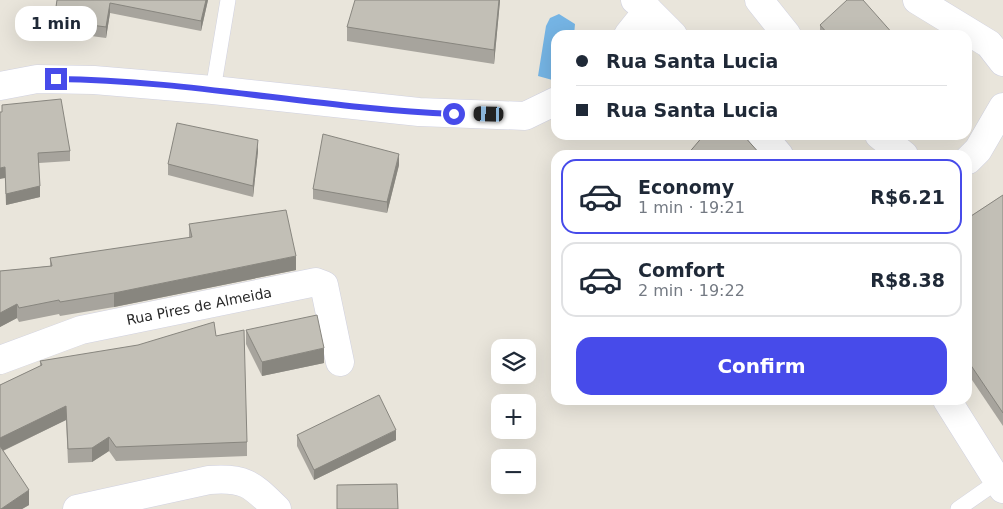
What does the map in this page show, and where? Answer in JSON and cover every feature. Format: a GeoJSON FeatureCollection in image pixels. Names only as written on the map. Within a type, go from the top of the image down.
{"type":"FeatureCollection","features":[{"type":"Feature","properties":{"kind":"street"},"geometry":{"type":"LineString","coordinates":[[759,0],[783,30]]}},
{"type":"Feature","properties":{"kind":"street"},"geometry":{"type":"LineString","coordinates":[[917,0],[966,30]]}},
{"type":"Feature","properties":{"kind":"street"},"geometry":{"type":"LineString","coordinates":[[630,30],[642,5],[667,30]]}},
{"type":"Feature","properties":{"kind":"street"},"geometry":{"type":"LineString","coordinates":[[972,34],[989,44],[1003,62]]}},
{"type":"Feature","properties":{"kind":"street"},"geometry":{"type":"LineString","coordinates":[[0,86],[37,79],[94,80],[214,90],[419,112],[524,116],[551,103]]}},
{"type":"Feature","properties":{"kind":"street"},"geometry":{"type":"LineString","coordinates":[[972,156],[978,150],[1003,107]]}},
{"type":"Feature","properties":{"kind":"street"},"geometry":{"type":"LineString","coordinates":[[766,140],[775,150]]}},
{"type":"Feature","properties":{"kind":"street"},"geometry":{"type":"LineString","coordinates":[[885,140],[898,150]]}},
{"type":"Feature","properties":{"kind":"street","name":"Rua Pires de Almeida"},"geometry":{"type":"LineString","coordinates":[[0,360],[81,330],[316,282],[324,285],[340,362]]}},
{"type":"Feature","properties":{"kind":"street"},"geometry":{"type":"LineString","coordinates":[[950,405],[1001,485]]}},
{"type":"Feature","properties":{"kind":"street"},"geometry":{"type":"LineString","coordinates":[[77,509],[209,480],[229,478],[252,486],[277,509]]}},
{"type":"Feature","properties":{"kind":"lane"},"geometry":{"type":"LineString","coordinates":[[214,90],[228,0]]}},
{"type":"Feature","properties":{"kind":"lane"},"geometry":{"type":"LineString","coordinates":[[958,509],[1001,485]]}},
{"type":"Feature","properties":{"kind":"water"},"geometry":{"type":"Polygon","coordinates":[[[559,14],[575,24],[574,30],[551,30],[551,80],[538,76],[546,26],[550,18],[559,14]]]}},
{"type":"Feature","properties":{"kind":"building"},"geometry":{"type":"Polygon","coordinates":[[[57,0],[206,0],[201,21],[110,3],[106,27],[54,20],[57,0]]]}},
{"type":"Feature","properties":{"kind":"building"},"geometry":{"type":"Polygon","coordinates":[[[355,0],[499,0],[494,50],[347,27],[355,0]]]}},
{"type":"Feature","properties":{"kind":"building"},"geometry":{"type":"Polygon","coordinates":[[[847,0],[863,0],[890,30],[824,30],[820,25],[847,0]]]}},
{"type":"Feature","properties":{"kind":"building"},"geometry":{"type":"Polygon","coordinates":[[[61,99],[70,151],[38,153],[40,186],[6,194],[5,167],[0,168],[0,112],[2,112],[2,105],[61,99]]]}},
{"type":"Feature","properties":{"kind":"building"},"geometry":{"type":"Polygon","coordinates":[[[177,123],[258,140],[253,186],[168,164],[177,123]]]}},
{"type":"Feature","properties":{"kind":"building"},"geometry":{"type":"Polygon","coordinates":[[[323,134],[399,154],[387,202],[313,189],[323,134]]]}},
{"type":"Feature","properties":{"kind":"building"},"geometry":{"type":"Polygon","coordinates":[[[700,140],[748,140],[756,150],[691,150],[700,140]]]}},
{"type":"Feature","properties":{"kind":"building"},"geometry":{"type":"Polygon","coordinates":[[[1003,195],[1003,413],[972,367],[972,215],[1003,195]]]}},
{"type":"Feature","properties":{"kind":"building"},"geometry":{"type":"Polygon","coordinates":[[[286,210],[296,256],[114,293],[60,302],[59,300],[19,308],[17,304],[0,313],[0,271],[52,266],[50,258],[192,237],[189,224],[286,210]]]}},
{"type":"Feature","properties":{"kind":"building"},"geometry":{"type":"Polygon","coordinates":[[[317,315],[324,348],[262,362],[246,330],[317,315]]]}},
{"type":"Feature","properties":{"kind":"building"},"geometry":{"type":"Polygon","coordinates":[[[214,322],[216,336],[244,330],[247,442],[116,447],[109,437],[92,448],[68,449],[66,406],[0,438],[0,385],[42,365],[40,361],[138,345],[214,322]]]}},
{"type":"Feature","properties":{"kind":"building"},"geometry":{"type":"Polygon","coordinates":[[[379,395],[396,430],[314,470],[297,435],[379,395]]]}},
{"type":"Feature","properties":{"kind":"building"},"geometry":{"type":"Polygon","coordinates":[[[0,446],[29,490],[1,509],[0,509],[0,446]]]}},
{"type":"Feature","properties":{"kind":"building"},"geometry":{"type":"Polygon","coordinates":[[[397,484],[398,509],[337,509],[337,485],[397,484]]]}},
{"type":"Feature","properties":{"kind":"route"},"geometry":{"type":"LineString","coordinates":[[56,79],[94,80],[214,90],[454,114]]}}]}
